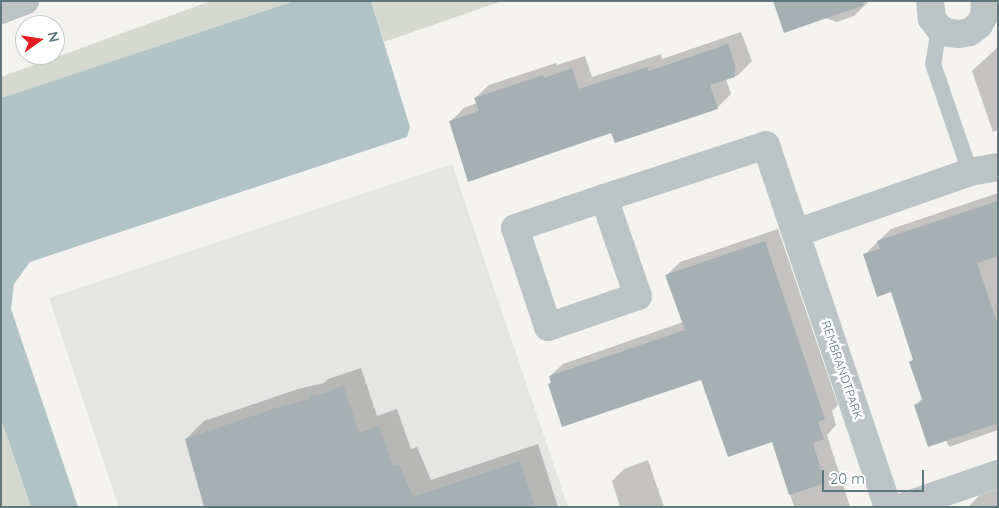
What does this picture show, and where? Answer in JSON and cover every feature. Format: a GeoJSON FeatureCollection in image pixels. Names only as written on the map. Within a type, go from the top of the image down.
{"type":"FeatureCollection","features":[{"type":"Feature","properties":{"kind":"street"},"geometry":{"type":"LineString","coordinates":[[1,10],[24,1]]}},
{"type":"Feature","properties":{"kind":"street"},"geometry":{"type":"LineString","coordinates":[[930,1],[932,19],[939,28],[949,33],[959,34],[970,32],[979,25],[984,16],[985,1]]}},
{"type":"Feature","properties":{"kind":"street","name":"REMBRANDTPARK"},"geometry":{"type":"LineString","coordinates":[[604,198],[638,296],[548,327],[515,228],[604,198],[766,145],[888,507]]}},
{"type":"Feature","properties":{"kind":"street"},"geometry":{"type":"LineString","coordinates":[[796,233],[970,172],[998,167]]}},
{"type":"Feature","properties":{"kind":"street"},"geometry":{"type":"LineString","coordinates":[[902,507],[998,474]]}},
{"type":"Feature","properties":{"kind":"lane"},"geometry":{"type":"LineString","coordinates":[[939,28],[932,64],[970,172]]}},
{"type":"Feature","properties":{"kind":"shaded area"},"geometry":{"type":"Polygon","coordinates":[[[211,1],[294,1],[1,98],[1,77],[34,65],[65,65],[65,54],[211,1]]]}},
{"type":"Feature","properties":{"kind":"shaded area"},"geometry":{"type":"Polygon","coordinates":[[[294,1],[371,1],[410,127],[407,137],[30,262],[14,284],[11,309],[78,507],[31,507],[1,419],[1,98],[294,1]]]}},
{"type":"Feature","properties":{"kind":"shaded area"},"geometry":{"type":"Polygon","coordinates":[[[371,1],[502,1],[384,42],[371,1]]]}},
{"type":"Feature","properties":{"kind":"shaded area"},"geometry":{"type":"Polygon","coordinates":[[[452,164],[568,507],[119,507],[49,298],[452,164]]]}},
{"type":"Feature","properties":{"kind":"shaded area"},"geometry":{"type":"Polygon","coordinates":[[[1,419],[31,507],[1,507],[1,419]]]}},
{"type":"Feature","properties":{"kind":"building"},"geometry":{"type":"Polygon","coordinates":[[[773,1],[863,1],[864,5],[784,33],[773,1]]]}},
{"type":"Feature","properties":{"kind":"building"},"geometry":{"type":"Polygon","coordinates":[[[728,44],[735,65],[735,77],[710,85],[718,109],[615,143],[611,133],[468,182],[449,121],[479,111],[474,98],[543,75],[544,78],[572,68],[579,89],[647,67],[649,71],[728,44]]]}},
{"type":"Feature","properties":{"kind":"building"},"geometry":{"type":"Polygon","coordinates":[[[998,201],[998,256],[977,263],[998,325],[998,423],[928,447],[914,405],[923,402],[909,362],[913,360],[891,292],[877,297],[863,254],[880,249],[877,241],[998,201]]]}},
{"type":"Feature","properties":{"kind":"building"},"geometry":{"type":"Polygon","coordinates":[[[765,241],[825,419],[818,422],[824,439],[813,443],[825,483],[789,495],[772,442],[728,457],[701,380],[562,427],[548,384],[551,383],[549,376],[685,330],[665,275],[765,241]]]}},
{"type":"Feature","properties":{"kind":"building"},"geometry":{"type":"Polygon","coordinates":[[[343,385],[359,433],[379,426],[393,466],[399,464],[413,497],[520,461],[535,507],[204,507],[185,439],[279,407],[310,399],[309,396],[325,393],[343,385]]]}}]}
